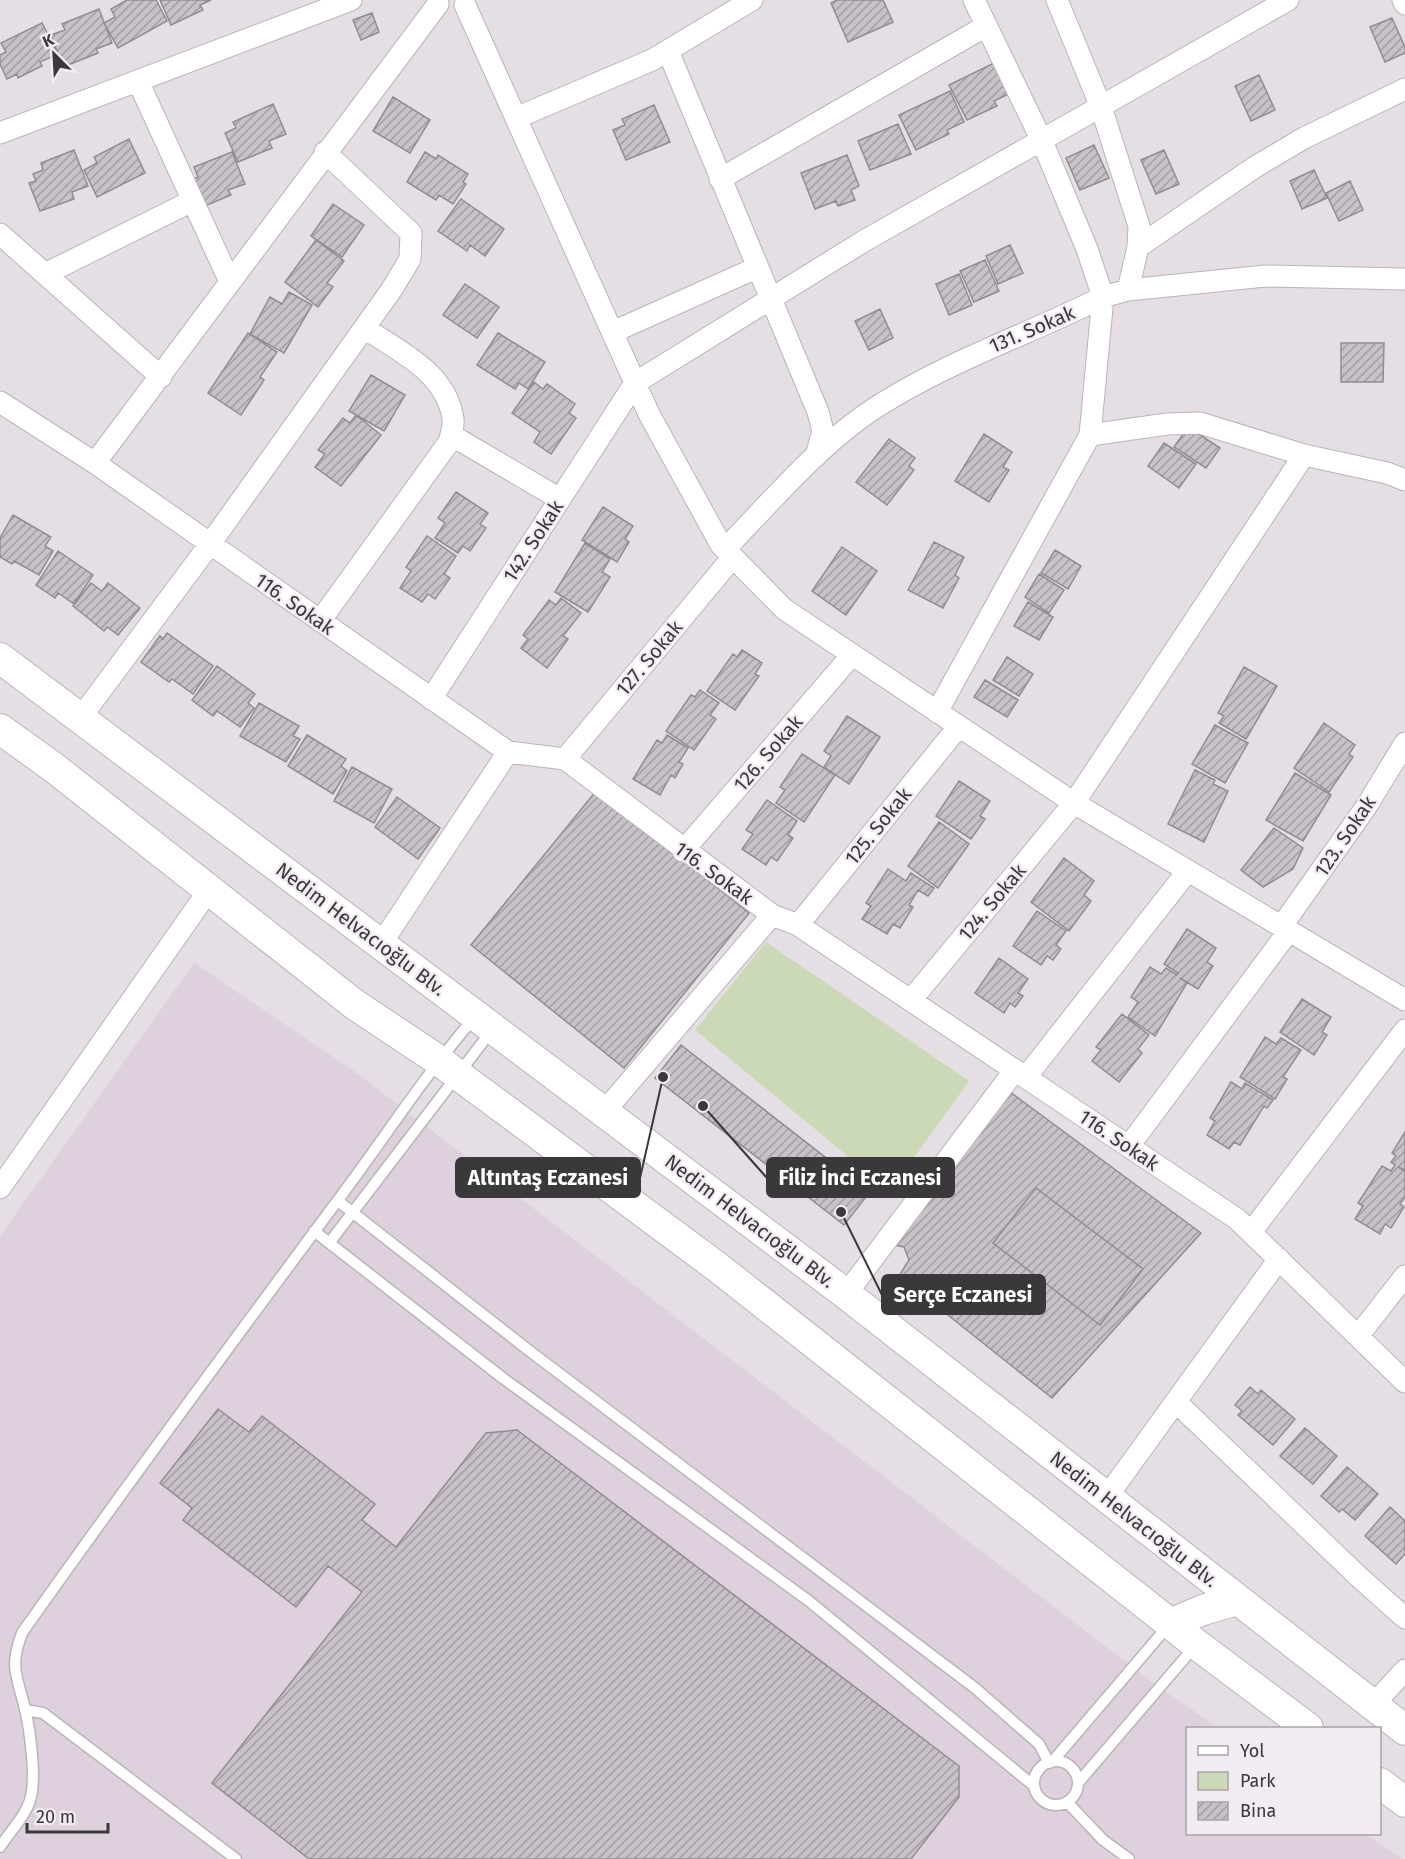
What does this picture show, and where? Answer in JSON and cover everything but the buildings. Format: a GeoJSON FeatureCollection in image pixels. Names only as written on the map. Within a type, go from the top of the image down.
{"type":"FeatureCollection","features":[{"type":"Feature","properties":{"kind":"main road","name":"Nedim Helvacıoğlu Blv."},"geometry":{"type":"LineString","coordinates":[[0,658],[846,1294],[1405,1730]]}},
{"type":"Feature","properties":{"kind":"main road"},"geometry":{"type":"LineString","coordinates":[[0,729],[53,767],[354,1004],[448,1067],[716,1266],[1170,1624],[1307,1727]]}},
{"type":"Feature","properties":{"kind":"main road"},"geometry":{"type":"LineString","coordinates":[[1170,1624],[1203,1610],[1237,1600]]}},
{"type":"Feature","properties":{"kind":"main road"},"geometry":{"type":"LineString","coordinates":[[1381,1784],[1405,1802]]}},
{"type":"Feature","properties":{"kind":"street"},"geometry":{"type":"LineString","coordinates":[[0,133],[138,81],[311,7],[351,0]]}},
{"type":"Feature","properties":{"kind":"street"},"geometry":{"type":"LineString","coordinates":[[516,118],[668,51],[752,0]]}},
{"type":"Feature","properties":{"kind":"street"},"geometry":{"type":"LineString","coordinates":[[937,712],[1090,435],[1103,297],[1087,249],[1041,141],[974,0]]}},
{"type":"Feature","properties":{"kind":"street"},"geometry":{"type":"LineString","coordinates":[[1057,0],[1101,107],[1139,226],[1138,247],[1128,290]]}},
{"type":"Feature","properties":{"kind":"street"},"geometry":{"type":"LineString","coordinates":[[635,383],[864,241],[1288,0]]}},
{"type":"Feature","properties":{"kind":"street"},"geometry":{"type":"LineString","coordinates":[[1403,0],[1405,4]]}},
{"type":"Feature","properties":{"kind":"street"},"geometry":{"type":"LineString","coordinates":[[95,463],[161,377],[435,2],[448,9],[470,2],[516,118],[649,414],[729,553],[784,609],[1074,803],[1405,1000]]}},
{"type":"Feature","properties":{"kind":"street"},"geometry":{"type":"LineString","coordinates":[[720,179],[986,26]]}},
{"type":"Feature","properties":{"kind":"street"},"geometry":{"type":"LineString","coordinates":[[668,51],[756,268],[818,412],[823,431],[816,456]]}},
{"type":"Feature","properties":{"kind":"street"},"geometry":{"type":"LineString","coordinates":[[138,81],[230,282]]}},
{"type":"Feature","properties":{"kind":"street"},"geometry":{"type":"LineString","coordinates":[[1138,247],[1255,167],[1304,138],[1405,89]]}},
{"type":"Feature","properties":{"kind":"street"},"geometry":{"type":"LineString","coordinates":[[81,717],[210,544],[364,328],[410,259],[411,233],[325,152]]}},
{"type":"Feature","properties":{"kind":"street"},"geometry":{"type":"LineString","coordinates":[[45,274],[192,201]]}},
{"type":"Feature","properties":{"kind":"street"},"geometry":{"type":"LineString","coordinates":[[0,234],[161,377]]}},
{"type":"Feature","properties":{"kind":"street"},"geometry":{"type":"LineString","coordinates":[[613,332],[756,268]]}},
{"type":"Feature","properties":{"kind":"street","name":"131. Sokak"},"geometry":{"type":"LineString","coordinates":[[729,553],[816,456],[876,408],[950,364],[1103,297],[1128,290],[1265,276],[1405,279]]}},
{"type":"Feature","properties":{"kind":"street"},"geometry":{"type":"LineString","coordinates":[[321,621],[450,442],[454,421],[445,391],[422,367],[364,328]]}},
{"type":"Feature","properties":{"kind":"street","name":"142. Sokak"},"geometry":{"type":"LineString","coordinates":[[431,699],[635,383]]}},
{"type":"Feature","properties":{"kind":"street","name":"116. Sokak"},"geometry":{"type":"LineString","coordinates":[[0,402],[95,463],[508,752],[565,759],[683,851],[772,915],[798,925],[1237,1219],[1405,1382]]}},
{"type":"Feature","properties":{"kind":"street"},"geometry":{"type":"LineString","coordinates":[[1090,435],[1167,424],[1200,423],[1304,455],[1387,473],[1405,480]]}},
{"type":"Feature","properties":{"kind":"street"},"geometry":{"type":"LineString","coordinates":[[451,435],[560,499]]}},
{"type":"Feature","properties":{"kind":"street","name":"124. Sokak"},"geometry":{"type":"LineString","coordinates":[[911,1000],[1074,803],[1304,455]]}},
{"type":"Feature","properties":{"kind":"street","name":"127. Sokak"},"geometry":{"type":"LineString","coordinates":[[565,759],[729,553]]}},
{"type":"Feature","properties":{"kind":"street","name":"126. Sokak"},"geometry":{"type":"LineString","coordinates":[[683,851],[852,655]]}},
{"type":"Feature","properties":{"kind":"street","name":"125. Sokak"},"geometry":{"type":"LineString","coordinates":[[798,925],[959,726]]}},
{"type":"Feature","properties":{"kind":"street","name":"123. Sokak"},"geometry":{"type":"LineString","coordinates":[[1129,1146],[1285,929],[1405,743]]}},
{"type":"Feature","properties":{"kind":"street"},"geometry":{"type":"LineString","coordinates":[[381,944],[508,752]]}},
{"type":"Feature","properties":{"kind":"street"},"geometry":{"type":"LineString","coordinates":[[846,1294],[1020,1074],[1187,872]]}},
{"type":"Feature","properties":{"kind":"street"},"geometry":{"type":"LineString","coordinates":[[0,1188],[209,890]]}},
{"type":"Feature","properties":{"kind":"street"},"geometry":{"type":"LineString","coordinates":[[603,1112],[772,915]]}},
{"type":"Feature","properties":{"kind":"street"},"geometry":{"type":"LineString","coordinates":[[1251,1232],[1405,1030]]}},
{"type":"Feature","properties":{"kind":"street"},"geometry":{"type":"LineString","coordinates":[[1106,1498],[1279,1259]]}},
{"type":"Feature","properties":{"kind":"street"},"geometry":{"type":"LineString","coordinates":[[1358,1336],[1405,1276]]}},
{"type":"Feature","properties":{"kind":"street"},"geometry":{"type":"LineString","coordinates":[[1176,1402],[1405,1618]]}},
{"type":"Feature","properties":{"kind":"street"},"geometry":{"type":"LineString","coordinates":[[1373,1705],[1405,1670]]}},
{"type":"Feature","properties":{"kind":"lane"},"geometry":{"type":"LineString","coordinates":[[0,1847],[24,1812],[32,1793],[25,1710],[14,1677],[15,1653],[22,1633],[125,1487],[314,1231],[485,1023]]}},
{"type":"Feature","properties":{"kind":"lane"},"geometry":{"type":"LineString","coordinates":[[330,1242],[352,1213],[448,1067],[485,1023]]}},
{"type":"Feature","properties":{"kind":"lane"},"geometry":{"type":"LineString","coordinates":[[338,1201],[975,1688],[1039,1744],[1051,1762],[1067,1764],[1077,1776],[1078,1783]]}},
{"type":"Feature","properties":{"kind":"lane"},"geometry":{"type":"LineString","coordinates":[[314,1231],[504,1379],[808,1601],[1034,1786]]}},
{"type":"Feature","properties":{"kind":"lane"},"geometry":{"type":"LineString","coordinates":[[1170,1624],[1051,1762],[1039,1770],[1034,1786],[1036,1793],[1046,1803],[1060,1805],[1073,1797],[1078,1783],[1196,1644]]}},
{"type":"Feature","properties":{"kind":"lane"},"geometry":{"type":"LineString","coordinates":[[25,1710],[43,1713],[236,1859]]}},
{"type":"Feature","properties":{"kind":"lane"},"geometry":{"type":"LineString","coordinates":[[1067,1802],[1103,1840],[1129,1859]]}},
{"type":"Feature","properties":{"kind":"shaded area"},"geometry":{"type":"Polygon","coordinates":[[[194,963],[354,1071],[1151,1681],[1217,1727],[1186,1727],[1186,1835],[1367,1835],[1402,1859],[0,1859],[0,1236],[194,963]]]}},
{"type":"Feature","properties":{"kind":"green space"},"geometry":{"type":"Polygon","coordinates":[[[766,942],[969,1081],[890,1191],[695,1030],[766,942]]]}},
{"type":"Feature","properties":{"kind":"place","name":"Altıntaş Eczanesi"},"geometry":{"type":"Point","coordinates":[663,1077]}},
{"type":"Feature","properties":{"kind":"place","name":"Filiz İnci Eczanesi"},"geometry":{"type":"Point","coordinates":[703,1106]}},
{"type":"Feature","properties":{"kind":"place","name":"Serçe Eczanesi"},"geometry":{"type":"Point","coordinates":[841,1212]}}]}
